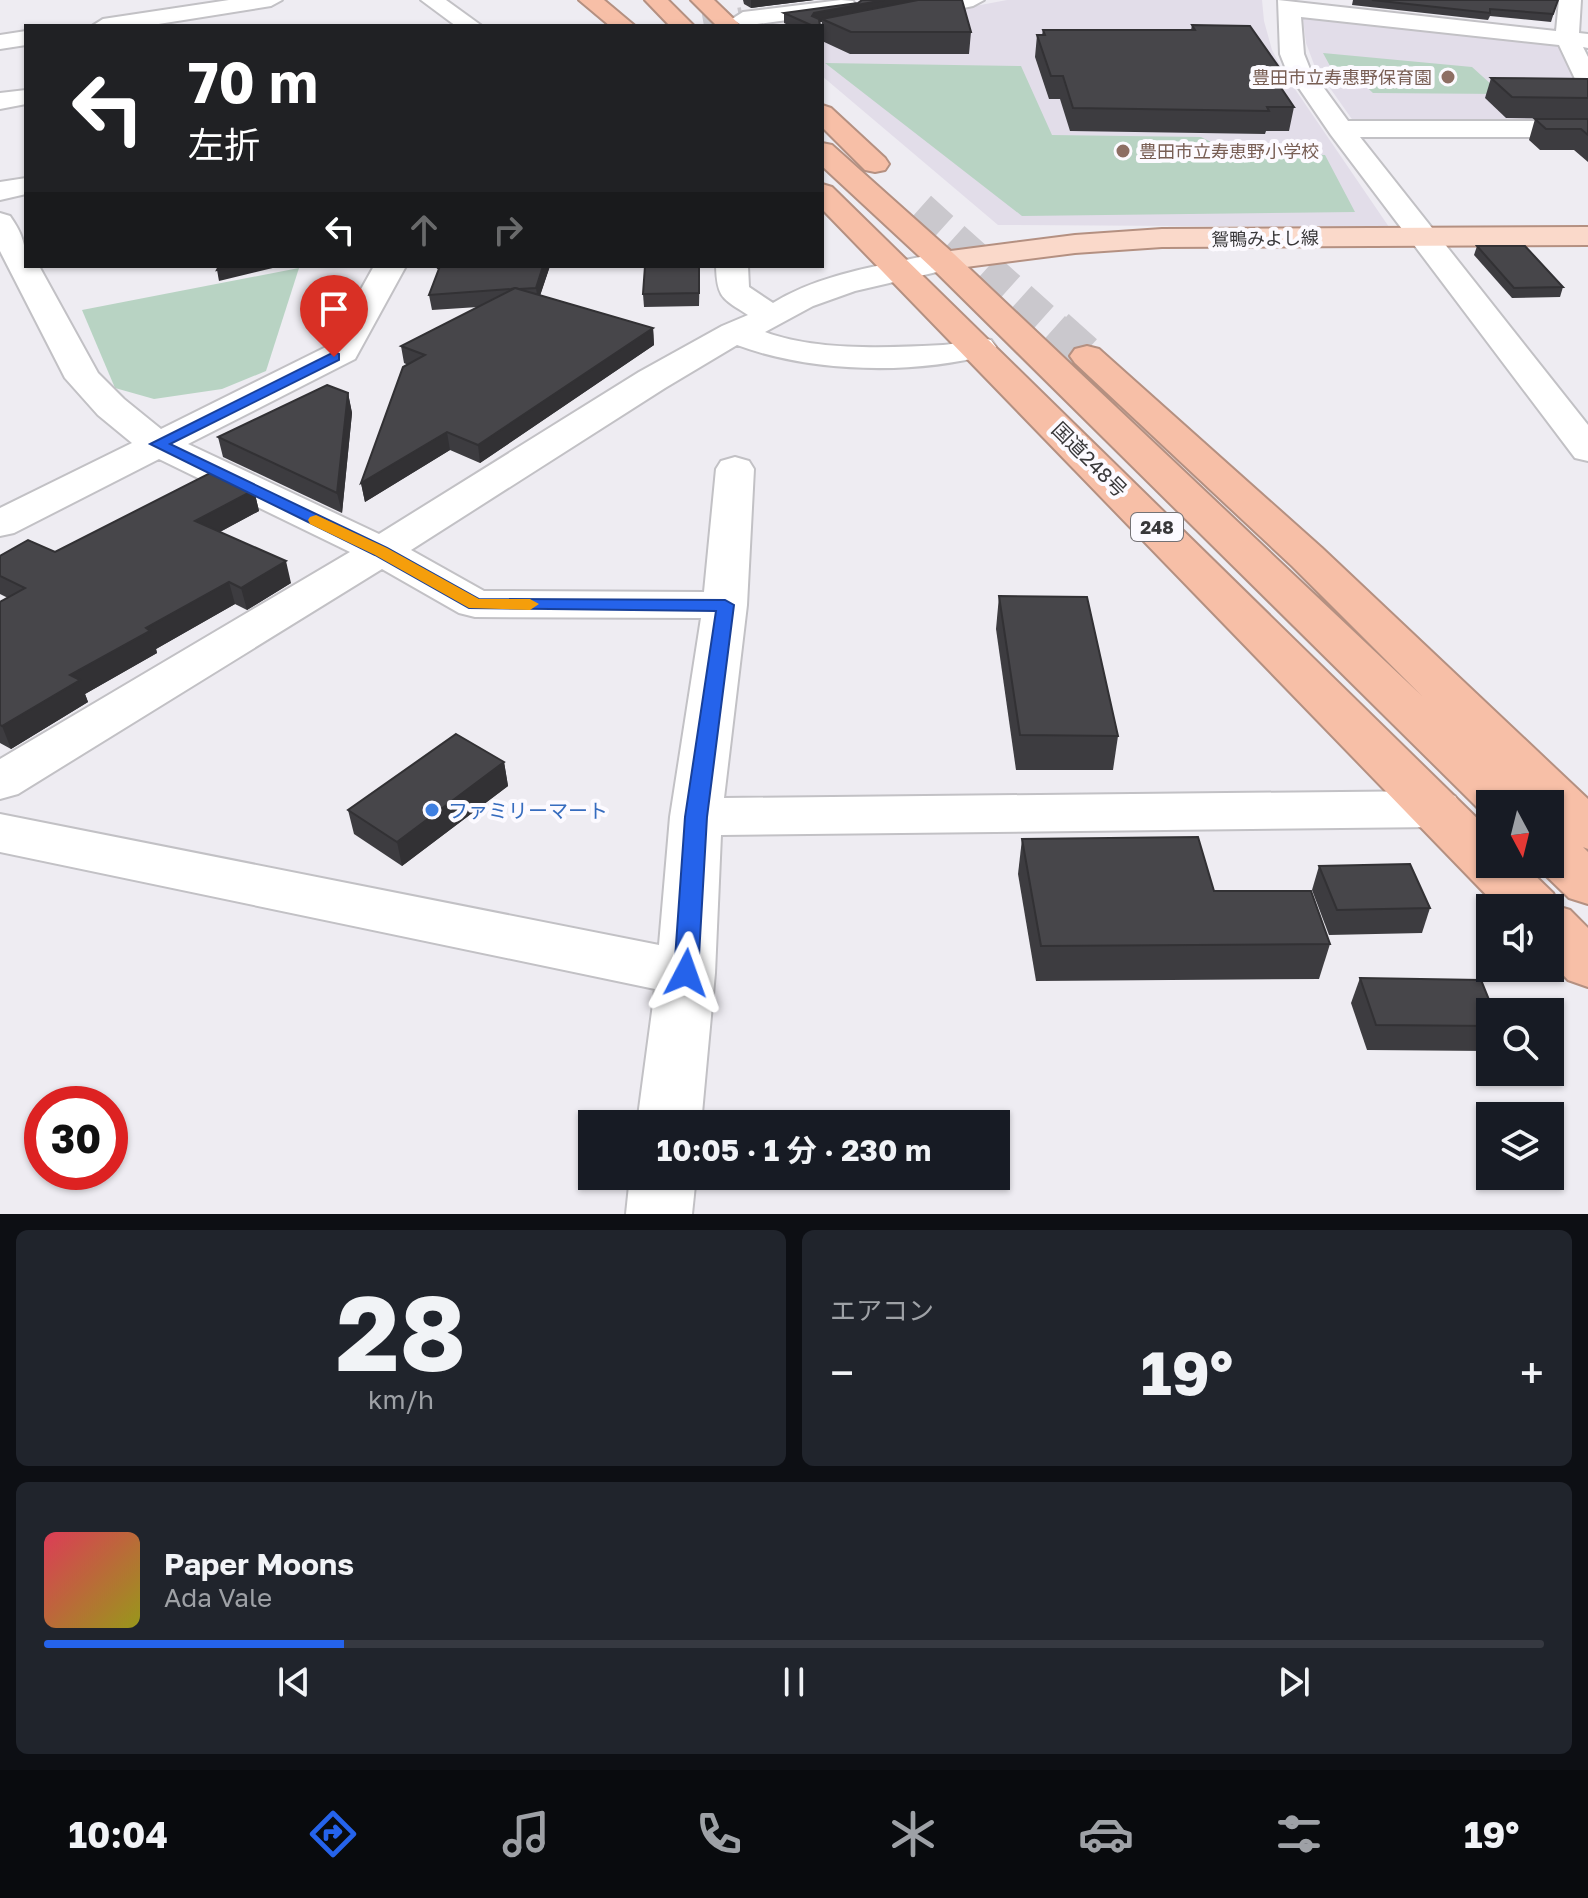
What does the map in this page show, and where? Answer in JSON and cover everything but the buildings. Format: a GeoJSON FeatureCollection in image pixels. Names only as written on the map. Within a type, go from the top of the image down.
{"type":"FeatureCollection","features":[{"type":"Feature","properties":{"kind":"highway"},"geometry":{"type":"LineString","coordinates":[[590,0],[621,24]]}},
{"type":"Feature","properties":{"kind":"highway"},"geometry":{"type":"LineString","coordinates":[[630,0],[655,24]]}},
{"type":"Feature","properties":{"kind":"highway"},"geometry":{"type":"LineString","coordinates":[[656,0],[681,24]]}},
{"type":"Feature","properties":{"kind":"highway"},"geometry":{"type":"LineString","coordinates":[[685,0],[705,24]]}},
{"type":"Feature","properties":{"kind":"highway"},"geometry":{"type":"LineString","coordinates":[[702,0],[736,22]]}},
{"type":"Feature","properties":{"kind":"highway"},"geometry":{"type":"LineString","coordinates":[[824,115],[921,207]]}},
{"type":"Feature","properties":{"kind":"highway","name":"国道248号"},"geometry":{"type":"LineString","coordinates":[[824,153],[943,261],[1491,790]]}},
{"type":"Feature","properties":{"kind":"highway","name":"国道248号"},"geometry":{"type":"LineString","coordinates":[[824,195],[979,347],[1476,849]]}},
{"type":"Feature","properties":{"kind":"highway"},"geometry":{"type":"LineString","coordinates":[[1087,356],[1307,557],[1588,830]]}},
{"type":"Feature","properties":{"kind":"highway"},"geometry":{"type":"LineString","coordinates":[[1564,861],[1588,884]]}},
{"type":"Feature","properties":{"kind":"highway","name":"国道248号"},"geometry":{"type":"LineString","coordinates":[[1504,878],[1519,894]]}},
{"type":"Feature","properties":{"kind":"highway"},"geometry":{"type":"LineString","coordinates":[[1564,939],[1588,964]]}},
{"type":"Feature","properties":{"kind":"main road","name":"鴛鴨みよし線"},"geometry":{"type":"LineString","coordinates":[[943,261],[1075,244],[1162,238],[1588,236]]}},
{"type":"Feature","properties":{"kind":"street"},"geometry":{"type":"LineString","coordinates":[[116,24],[271,0]]}},
{"type":"Feature","properties":{"kind":"street"},"geometry":{"type":"LineString","coordinates":[[432,0],[468,24]]}},
{"type":"Feature","properties":{"kind":"street"},"geometry":{"type":"LineString","coordinates":[[736,22],[889,0],[922,10]]}},
{"type":"Feature","properties":{"kind":"street"},"geometry":{"type":"LineString","coordinates":[[824,31],[973,0]]}},
{"type":"Feature","properties":{"kind":"street"},"geometry":{"type":"LineString","coordinates":[[1570,0],[1588,81]]}},
{"type":"Feature","properties":{"kind":"street"},"geometry":{"type":"LineString","coordinates":[[1578,39],[1289,5],[1292,54],[1298,69],[1340,129],[1588,450]]}},
{"type":"Feature","properties":{"kind":"street"},"geometry":{"type":"LineString","coordinates":[[0,42],[24,38]]}},
{"type":"Feature","properties":{"kind":"street"},"geometry":{"type":"LineString","coordinates":[[0,101],[24,97]]}},
{"type":"Feature","properties":{"kind":"street"},"geometry":{"type":"LineString","coordinates":[[1340,129],[1588,129]]}},
{"type":"Feature","properties":{"kind":"street"},"geometry":{"type":"LineString","coordinates":[[0,167],[24,162]]}},
{"type":"Feature","properties":{"kind":"street"},"geometry":{"type":"LineString","coordinates":[[0,191],[24,186]]}},
{"type":"Feature","properties":{"kind":"street"},"geometry":{"type":"LineString","coordinates":[[0,222],[13,275],[83,378],[111,407],[157,444],[381,551],[475,604],[725,605]]}},
{"type":"Feature","properties":{"kind":"street"},"geometry":{"type":"LineString","coordinates":[[0,782],[381,551],[652,380],[734,333],[773,317],[802,299],[845,284],[943,261]]}},
{"type":"Feature","properties":{"kind":"street"},"geometry":{"type":"LineString","coordinates":[[13,275],[50,268]]}},
{"type":"Feature","properties":{"kind":"street"},"geometry":{"type":"LineString","coordinates":[[0,524],[343,352],[389,268]]}},
{"type":"Feature","properties":{"kind":"street"},"geometry":{"type":"LineString","coordinates":[[732,268],[733,291],[773,317]]}},
{"type":"Feature","properties":{"kind":"street"},"geometry":{"type":"LineString","coordinates":[[734,333],[776,348],[805,352],[949,355],[979,347]]}},
{"type":"Feature","properties":{"kind":"street"},"geometry":{"type":"LineString","coordinates":[[671,1110],[686,973],[696,817],[725,605],[735,469]]}},
{"type":"Feature","properties":{"kind":"street"},"geometry":{"type":"LineString","coordinates":[[696,817],[1437,809]]}},
{"type":"Feature","properties":{"kind":"street"},"geometry":{"type":"LineString","coordinates":[[0,833],[686,973]]}},
{"type":"Feature","properties":{"kind":"street"},"geometry":{"type":"LineString","coordinates":[[659,1214],[662,1190]]}},
{"type":"Feature","properties":{"kind":"shaded area","name":"豊田市立寿恵野小学校"},"geometry":{"type":"Polygon","coordinates":[[[1007,0],[1262,0],[1272,50],[1284,73],[1389,227],[998,225],[824,78],[824,35],[1007,0]]]}},
{"type":"Feature","properties":{"kind":"shaded area","name":"豊田市立寿惠野保育園"},"geometry":{"type":"Polygon","coordinates":[[[1318,15],[1556,40],[1580,88],[1588,94],[1588,127],[1354,122],[1315,67],[1306,43],[1303,19],[1318,15]]]}},
{"type":"Feature","properties":{"kind":"green space"},"geometry":{"type":"Polygon","coordinates":[[[1323,53],[1472,67],[1502,94],[1373,93],[1357,78],[1335,75],[1323,53]]]}},
{"type":"Feature","properties":{"kind":"green space"},"geometry":{"type":"Polygon","coordinates":[[[825,63],[1021,66],[1052,135],[1201,137],[1231,152],[1325,155],[1355,212],[1022,216],[825,63]]]}},
{"type":"Feature","properties":{"kind":"green space"},"geometry":{"type":"Polygon","coordinates":[[[299,268],[266,371],[222,389],[154,399],[115,388],[82,310],[299,268]]]}},
{"type":"Feature","properties":{"kind":"tunnel"},"geometry":{"type":"LineString","coordinates":[[715,24],[743,19]]}},
{"type":"Feature","properties":{"kind":"tunnel"},"geometry":{"type":"LineString","coordinates":[[921,207],[1058,330]]}},
{"type":"Feature","properties":{"kind":"tunnel"},"geometry":{"type":"LineString","coordinates":[[1056,328],[1087,356]]}},
{"type":"Feature","properties":{"kind":"slow traffic"},"geometry":{"type":"LineString","coordinates":[[316,520],[381,551],[475,604],[530,604]]}},
{"type":"Feature","properties":{"kind":"place","name":"豊田市立寿惠野保育園"},"geometry":{"type":"Point","coordinates":[1448,77]}},
{"type":"Feature","properties":{"kind":"place","name":"豊田市立寿恵野小学校"},"geometry":{"type":"Point","coordinates":[1123,151]}},
{"type":"Feature","properties":{"kind":"place","name":"ファミリーマート"},"geometry":{"type":"Point","coordinates":[432,810]}},
{"type":"Feature","properties":{"kind":"route"},"geometry":{"type":"LineString","coordinates":[[334,357],[157,444],[381,551],[475,604],[725,605],[696,817],[686,973]]}}]}
